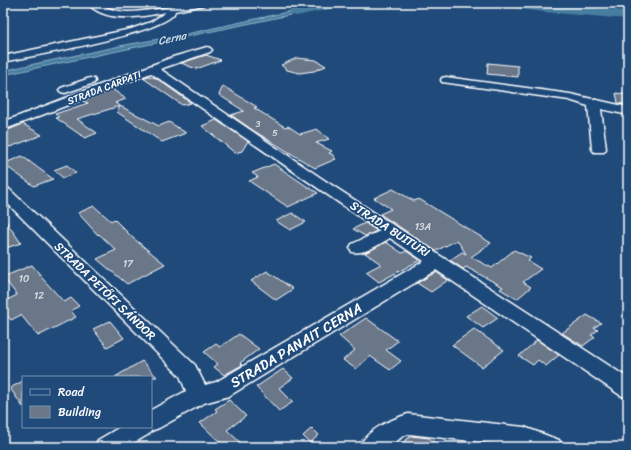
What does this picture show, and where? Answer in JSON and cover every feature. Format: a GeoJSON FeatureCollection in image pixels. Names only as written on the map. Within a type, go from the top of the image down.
{"type":"FeatureCollection","features":[{"type":"Feature","properties":{"kind":"street"},"geometry":{"type":"LineString","coordinates":[[91,3],[111,13],[118,14],[171,9],[201,3]]}},
{"type":"Feature","properties":{"kind":"street"},"geometry":{"type":"LineString","coordinates":[[3,59],[132,31],[164,19],[171,13],[171,9]]}},
{"type":"Feature","properties":{"kind":"street","name":"STRADA CARPAȚI"},"geometry":{"type":"LineString","coordinates":[[3,126],[147,71],[207,50]]}},
{"type":"Feature","properties":{"kind":"street"},"geometry":{"type":"LineString","coordinates":[[65,90],[122,70],[131,69],[147,71]]}},
{"type":"Feature","properties":{"kind":"street","name":"STRADA BUITURI"},"geometry":{"type":"LineString","coordinates":[[147,71],[438,261],[628,389]]}},
{"type":"Feature","properties":{"kind":"street"},"geometry":{"type":"LineString","coordinates":[[446,80],[570,97],[628,111]]}},
{"type":"Feature","properties":{"kind":"street"},"geometry":{"type":"LineString","coordinates":[[594,104],[599,150]]}},
{"type":"Feature","properties":{"kind":"street","name":"STRADA PETŐFI SÁNDOR"},"geometry":{"type":"LineString","coordinates":[[3,191],[188,371],[199,395]]}},
{"type":"Feature","properties":{"kind":"street"},"geometry":{"type":"LineString","coordinates":[[358,248],[392,231]]}},
{"type":"Feature","properties":{"kind":"street","name":"STRADA PANAIT CERNA"},"geometry":{"type":"LineString","coordinates":[[152,420],[199,395],[221,390],[438,261]]}},
{"type":"Feature","properties":{"kind":"street"},"geometry":{"type":"LineString","coordinates":[[371,447],[395,429],[408,424],[524,437],[551,447]]}},
{"type":"Feature","properties":{"kind":"street"},"geometry":{"type":"LineString","coordinates":[[106,447],[139,428]]}},
{"type":"Feature","properties":{"kind":"water"},"geometry":{"type":"Polygon","coordinates":[[[324,4],[328,7],[3,75],[3,71],[20,67],[125,45],[182,35],[324,4]]]}},
{"type":"Feature","properties":{"kind":"building"},"geometry":{"type":"Polygon","coordinates":[[[206,55],[221,60],[196,69],[181,63],[206,55]]]}},
{"type":"Feature","properties":{"kind":"building"},"geometry":{"type":"Polygon","coordinates":[[[297,58],[316,60],[326,66],[314,71],[299,73],[287,70],[281,65],[297,58]]]}},
{"type":"Feature","properties":{"kind":"building"},"geometry":{"type":"Polygon","coordinates":[[[488,63],[518,66],[518,77],[487,74],[488,63]]]}},
{"type":"Feature","properties":{"kind":"building"},"geometry":{"type":"Polygon","coordinates":[[[148,76],[156,78],[191,103],[182,105],[143,78],[148,76]]]}},
{"type":"Feature","properties":{"kind":"building"},"geometry":{"type":"Polygon","coordinates":[[[223,86],[257,107],[254,108],[285,127],[288,126],[300,134],[317,129],[329,139],[316,143],[332,151],[329,153],[335,156],[333,157],[336,159],[315,168],[254,131],[231,115],[244,111],[219,95],[223,86]]]}},
{"type":"Feature","properties":{"kind":"building"},"geometry":{"type":"Polygon","coordinates":[[[112,89],[126,99],[115,103],[120,106],[77,119],[97,133],[85,138],[56,118],[59,117],[55,114],[88,103],[83,101],[112,89]]]}},
{"type":"Feature","properties":{"kind":"building"},"geometry":{"type":"Polygon","coordinates":[[[616,93],[628,95],[628,105],[618,103],[616,93]]]}},
{"type":"Feature","properties":{"kind":"building"},"geometry":{"type":"Polygon","coordinates":[[[120,106],[159,126],[169,122],[186,133],[162,142],[117,112],[120,106]]]}},
{"type":"Feature","properties":{"kind":"building"},"geometry":{"type":"Polygon","coordinates":[[[216,120],[248,141],[242,151],[235,153],[202,126],[216,120]]]}},
{"type":"Feature","properties":{"kind":"building"},"geometry":{"type":"Polygon","coordinates":[[[23,124],[42,135],[10,147],[3,142],[3,132],[23,124]]]}},
{"type":"Feature","properties":{"kind":"building"},"geometry":{"type":"Polygon","coordinates":[[[22,156],[53,179],[34,186],[3,164],[22,156]]]}},
{"type":"Feature","properties":{"kind":"building"},"geometry":{"type":"Polygon","coordinates":[[[274,164],[318,193],[288,207],[249,181],[258,177],[252,173],[274,164]]]}},
{"type":"Feature","properties":{"kind":"building"},"geometry":{"type":"Polygon","coordinates":[[[67,165],[76,173],[63,178],[54,170],[67,165]]]}},
{"type":"Feature","properties":{"kind":"building"},"geometry":{"type":"Polygon","coordinates":[[[393,189],[414,201],[419,199],[491,243],[471,257],[492,268],[514,250],[531,258],[528,261],[541,269],[523,282],[531,287],[517,299],[500,289],[503,287],[466,267],[463,269],[450,260],[462,252],[466,254],[457,240],[436,251],[380,214],[391,209],[374,198],[393,189]]]}},
{"type":"Feature","properties":{"kind":"building"},"geometry":{"type":"Polygon","coordinates":[[[94,206],[111,221],[114,219],[133,238],[165,264],[127,284],[97,259],[116,250],[99,234],[98,235],[78,213],[94,206]]]}},
{"type":"Feature","properties":{"kind":"building"},"geometry":{"type":"Polygon","coordinates":[[[292,213],[306,222],[290,230],[276,221],[292,213]]]}},
{"type":"Feature","properties":{"kind":"building"},"geometry":{"type":"Polygon","coordinates":[[[3,217],[21,243],[3,249],[3,217]]]}},
{"type":"Feature","properties":{"kind":"building"},"geometry":{"type":"Polygon","coordinates":[[[365,223],[377,231],[365,236],[353,229],[365,223]]]}},
{"type":"Feature","properties":{"kind":"building"},"geometry":{"type":"Polygon","coordinates":[[[386,242],[402,253],[406,251],[420,260],[379,282],[366,272],[381,264],[365,253],[386,242]]]}},
{"type":"Feature","properties":{"kind":"building"},"geometry":{"type":"Polygon","coordinates":[[[32,265],[64,302],[71,298],[79,306],[71,311],[76,317],[38,336],[21,315],[11,320],[3,311],[3,302],[17,295],[3,277],[32,265]]]}},
{"type":"Feature","properties":{"kind":"building"},"geometry":{"type":"Polygon","coordinates":[[[267,271],[293,289],[276,300],[251,281],[267,271]]]}},
{"type":"Feature","properties":{"kind":"building"},"geometry":{"type":"Polygon","coordinates":[[[436,272],[448,280],[431,292],[417,283],[436,272]]]}},
{"type":"Feature","properties":{"kind":"building"},"geometry":{"type":"Polygon","coordinates":[[[482,306],[498,318],[483,328],[466,316],[482,306]]]}},
{"type":"Feature","properties":{"kind":"building"},"geometry":{"type":"Polygon","coordinates":[[[587,315],[601,323],[594,328],[598,330],[591,335],[595,337],[583,346],[562,333],[587,315]]]}},
{"type":"Feature","properties":{"kind":"building"},"geometry":{"type":"Polygon","coordinates":[[[366,318],[398,341],[386,350],[401,361],[390,370],[370,356],[356,369],[343,360],[355,350],[339,336],[366,318]]]}},
{"type":"Feature","properties":{"kind":"building"},"geometry":{"type":"Polygon","coordinates":[[[110,321],[124,338],[107,347],[93,329],[110,321]]]}},
{"type":"Feature","properties":{"kind":"building"},"geometry":{"type":"Polygon","coordinates":[[[474,329],[504,350],[482,367],[452,345],[474,329]]]}},
{"type":"Feature","properties":{"kind":"building"},"geometry":{"type":"Polygon","coordinates":[[[239,334],[259,349],[240,363],[242,365],[224,375],[214,367],[218,364],[204,352],[216,344],[220,347],[239,334]]]}},
{"type":"Feature","properties":{"kind":"building"},"geometry":{"type":"Polygon","coordinates":[[[537,340],[559,355],[546,366],[538,360],[533,365],[519,356],[537,340]]]}},
{"type":"Feature","properties":{"kind":"building"},"geometry":{"type":"Polygon","coordinates":[[[142,361],[157,377],[152,376],[117,376],[142,361]]]}},
{"type":"Feature","properties":{"kind":"building"},"geometry":{"type":"Polygon","coordinates":[[[283,369],[293,378],[279,388],[293,402],[279,411],[256,387],[283,369]]]}},
{"type":"Feature","properties":{"kind":"building"},"geometry":{"type":"Polygon","coordinates":[[[22,382],[22,406],[10,388],[22,382]]]}},
{"type":"Feature","properties":{"kind":"building"},"geometry":{"type":"Polygon","coordinates":[[[229,400],[246,416],[227,430],[245,447],[225,447],[200,423],[217,411],[215,409],[229,400]]]}},
{"type":"Feature","properties":{"kind":"building"},"geometry":{"type":"Polygon","coordinates":[[[312,428],[319,435],[310,443],[303,436],[312,428]]]}},
{"type":"Feature","properties":{"kind":"building"},"geometry":{"type":"Polygon","coordinates":[[[411,436],[429,438],[440,447],[397,447],[411,436]]]}},
{"type":"Feature","properties":{"kind":"waterway","name":"Cerna"},"geometry":{"type":"LineString","coordinates":[[296,12],[340,3]]}},
{"type":"Feature","properties":{"kind":"waterway","name":"Cerna"},"geometry":{"type":"LineString","coordinates":[[508,3],[544,8],[628,15]]}}]}
